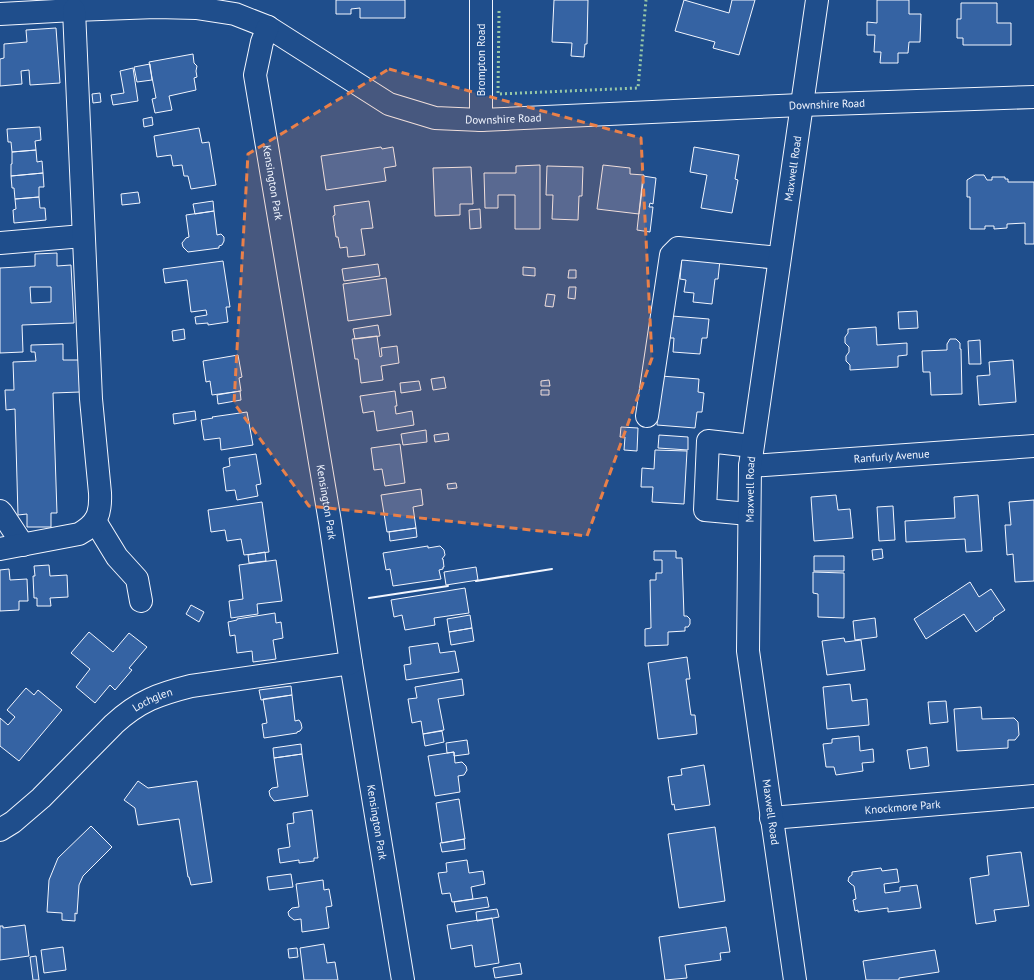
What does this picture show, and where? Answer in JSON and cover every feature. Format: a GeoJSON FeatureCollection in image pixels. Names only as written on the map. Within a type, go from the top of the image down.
{"type":"FeatureCollection","features":[{"type":"Feature","properties":{"kind":"street","name":"Brompton Road"},"geometry":{"type":"LineString","coordinates":[[481,0],[481,120]]}},
{"type":"Feature","properties":{"kind":"street","name":"Maxwell Road"},"geometry":{"type":"LineString","coordinates":[[795,980],[748,651],[749,514],[751,456],[817,0]]}},
{"type":"Feature","properties":{"kind":"street","name":"Downshire Road"},"geometry":{"type":"LineString","coordinates":[[0,14],[196,4],[235,14],[268,27],[389,104],[435,118],[481,120],[801,105],[1034,97]]}},
{"type":"Feature","properties":{"kind":"street"},"geometry":{"type":"LineString","coordinates":[[0,549],[79,534],[88,529],[95,521],[100,508],[100,493],[91,399],[74,10]]}},
{"type":"Feature","properties":{"kind":"street","name":"Kensington Park"},"geometry":{"type":"LineString","coordinates":[[268,27],[262,42],[255,75],[330,522],[351,664],[403,980]]}},
{"type":"Feature","properties":{"kind":"street"},"geometry":{"type":"LineString","coordinates":[[0,243],[83,236]]}},
{"type":"Feature","properties":{"kind":"street"},"geometry":{"type":"LineString","coordinates":[[647,416],[671,254],[678,248],[779,258]]}},
{"type":"Feature","properties":{"kind":"street","name":"Ranfurly Avenue"},"geometry":{"type":"LineString","coordinates":[[749,514],[705,510],[708,441],[751,456],[1034,446]]}},
{"type":"Feature","properties":{"kind":"street"},"geometry":{"type":"LineString","coordinates":[[0,511],[23,545]]}},
{"type":"Feature","properties":{"kind":"street"},"geometry":{"type":"LineString","coordinates":[[95,521],[117,557],[137,579],[141,602]]}},
{"type":"Feature","properties":{"kind":"street","name":"Lochglen"},"geometry":{"type":"LineString","coordinates":[[0,830],[27,811],[114,724],[125,714],[142,703],[174,690],[191,686],[351,664]]}},
{"type":"Feature","properties":{"kind":"street","name":"Knockmore Park"},"geometry":{"type":"LineString","coordinates":[[771,818],[1034,796]]}},
{"type":"Feature","properties":{"kind":"highlighted area"},"geometry":{"type":"Polygon","coordinates":[[[389,69],[641,138],[652,358],[587,536],[309,506],[234,403],[248,154],[389,69]]]}},
{"type":"Feature","properties":{"kind":"building"},"geometry":{"type":"Polygon","coordinates":[[[336,0],[405,0],[405,18],[360,18],[360,8],[351,9],[351,14],[336,14],[336,0]]]}},
{"type":"Feature","properties":{"kind":"building"},"geometry":{"type":"Polygon","coordinates":[[[554,0],[588,0],[587,44],[585,44],[584,57],[571,56],[572,43],[552,42],[554,0]]]}},
{"type":"Feature","properties":{"kind":"building"},"geometry":{"type":"Polygon","coordinates":[[[684,0],[729,13],[732,0],[755,0],[739,55],[713,48],[715,42],[675,31],[684,0]]]}},
{"type":"Feature","properties":{"kind":"building"},"geometry":{"type":"Polygon","coordinates":[[[877,0],[909,0],[909,14],[921,14],[920,42],[909,42],[908,53],[898,53],[898,63],[880,63],[881,52],[874,52],[875,35],[867,35],[867,22],[877,23],[877,0]]]}},
{"type":"Feature","properties":{"kind":"building"},"geometry":{"type":"Polygon","coordinates":[[[961,3],[997,3],[997,23],[1011,23],[1011,45],[963,45],[963,38],[957,38],[957,19],[961,19],[961,3]]]}},
{"type":"Feature","properties":{"kind":"building"},"geometry":{"type":"Polygon","coordinates":[[[56,28],[60,83],[30,85],[29,70],[21,71],[22,84],[0,86],[0,59],[4,58],[4,44],[27,42],[26,30],[56,28]]]}},
{"type":"Feature","properties":{"kind":"building"},"geometry":{"type":"Polygon","coordinates":[[[193,54],[194,63],[197,66],[197,77],[194,78],[196,90],[169,96],[172,110],[155,113],[152,99],[156,98],[149,62],[193,54]]]}},
{"type":"Feature","properties":{"kind":"building"},"geometry":{"type":"Polygon","coordinates":[[[150,64],[152,80],[137,82],[134,67],[150,64]]]}},
{"type":"Feature","properties":{"kind":"building"},"geometry":{"type":"Polygon","coordinates":[[[133,68],[138,101],[113,105],[111,95],[124,93],[120,71],[133,68]]]}},
{"type":"Feature","properties":{"kind":"building"},"geometry":{"type":"Polygon","coordinates":[[[100,93],[101,102],[93,103],[92,94],[100,93]]]}},
{"type":"Feature","properties":{"kind":"building"},"geometry":{"type":"Polygon","coordinates":[[[152,117],[153,125],[144,127],[143,119],[152,117]]]}},
{"type":"Feature","properties":{"kind":"building"},"geometry":{"type":"Polygon","coordinates":[[[40,127],[41,140],[35,141],[36,150],[12,152],[11,142],[8,142],[7,129],[40,127]]]}},
{"type":"Feature","properties":{"kind":"building"},"geometry":{"type":"Polygon","coordinates":[[[199,128],[202,143],[209,142],[216,185],[191,189],[188,176],[184,176],[182,165],[173,166],[171,155],[157,157],[154,136],[199,128]]]}},
{"type":"Feature","properties":{"kind":"building"},"geometry":{"type":"Polygon","coordinates":[[[381,147],[382,149],[393,147],[396,166],[384,168],[386,181],[326,190],[321,156],[381,147]]]}},
{"type":"Feature","properties":{"kind":"building"},"geometry":{"type":"Polygon","coordinates":[[[694,147],[739,155],[735,179],[738,180],[732,213],[701,208],[707,175],[690,172],[694,147]]]}},
{"type":"Feature","properties":{"kind":"building"},"geometry":{"type":"Polygon","coordinates":[[[36,150],[37,162],[42,161],[43,173],[11,176],[12,152],[36,150]]]}},
{"type":"Feature","properties":{"kind":"building"},"geometry":{"type":"Polygon","coordinates":[[[540,165],[540,229],[515,229],[515,195],[498,195],[498,208],[485,208],[484,173],[516,173],[516,166],[540,165]]]}},
{"type":"Feature","properties":{"kind":"building"},"geometry":{"type":"Polygon","coordinates":[[[603,165],[630,168],[630,174],[644,175],[639,214],[597,209],[603,165]]]}},
{"type":"Feature","properties":{"kind":"building"},"geometry":{"type":"Polygon","coordinates":[[[547,166],[583,167],[582,196],[579,196],[578,220],[552,219],[553,195],[546,195],[547,166]]]}},
{"type":"Feature","properties":{"kind":"building"},"geometry":{"type":"Polygon","coordinates":[[[471,167],[473,204],[460,204],[460,215],[435,216],[433,168],[471,167]]]}},
{"type":"Feature","properties":{"kind":"building"},"geometry":{"type":"Polygon","coordinates":[[[43,173],[44,187],[39,187],[39,197],[15,199],[11,176],[43,173]]]}},
{"type":"Feature","properties":{"kind":"building"},"geometry":{"type":"Polygon","coordinates":[[[975,175],[984,175],[987,180],[992,180],[992,177],[1005,177],[1005,179],[1008,179],[1008,182],[1034,182],[1034,244],[1025,244],[1025,223],[1007,224],[1007,228],[994,229],[994,226],[985,226],[985,229],[970,229],[970,197],[967,197],[967,180],[975,175]]]}},
{"type":"Feature","properties":{"kind":"building"},"geometry":{"type":"Polygon","coordinates":[[[643,176],[656,178],[653,204],[650,203],[649,207],[653,207],[650,232],[637,230],[643,176]]]}},
{"type":"Feature","properties":{"kind":"building"},"geometry":{"type":"Polygon","coordinates":[[[138,192],[140,203],[122,205],[121,194],[138,192]]]}},
{"type":"Feature","properties":{"kind":"building"},"geometry":{"type":"Polygon","coordinates":[[[39,197],[40,208],[45,208],[46,220],[14,223],[13,210],[16,209],[15,199],[39,197]]]}},
{"type":"Feature","properties":{"kind":"building"},"geometry":{"type":"Polygon","coordinates":[[[213,201],[214,211],[195,214],[193,204],[213,201]]]}},
{"type":"Feature","properties":{"kind":"building"},"geometry":{"type":"Polygon","coordinates":[[[369,201],[373,228],[361,229],[365,255],[348,257],[347,247],[340,248],[338,237],[336,237],[333,216],[335,215],[334,206],[369,201]]]}},
{"type":"Feature","properties":{"kind":"building"},"geometry":{"type":"Polygon","coordinates":[[[480,209],[481,228],[470,229],[469,210],[480,209]]]}},
{"type":"Feature","properties":{"kind":"building"},"geometry":{"type":"Polygon","coordinates":[[[214,211],[217,235],[221,234],[224,237],[222,245],[219,246],[219,248],[188,252],[183,247],[182,243],[189,237],[186,215],[214,211]]]}},
{"type":"Feature","properties":{"kind":"building"},"geometry":{"type":"Polygon","coordinates":[[[57,253],[57,266],[71,265],[74,323],[22,325],[23,352],[0,353],[0,268],[35,266],[35,254],[57,253]],[[30,287],[31,303],[51,302],[51,287],[30,287]]]}},
{"type":"Feature","properties":{"kind":"building"},"geometry":{"type":"Polygon","coordinates":[[[682,256],[720,260],[718,279],[715,279],[712,304],[693,302],[694,293],[684,292],[686,280],[680,279],[682,256]]]}},
{"type":"Feature","properties":{"kind":"building"},"geometry":{"type":"Polygon","coordinates":[[[223,261],[230,307],[226,307],[228,322],[208,325],[208,323],[196,324],[195,317],[207,315],[206,310],[191,312],[187,280],[165,283],[163,269],[223,261]]]}},
{"type":"Feature","properties":{"kind":"building"},"geometry":{"type":"Polygon","coordinates":[[[378,264],[380,276],[344,281],[342,269],[378,264]]]}},
{"type":"Feature","properties":{"kind":"building"},"geometry":{"type":"Polygon","coordinates":[[[523,267],[535,268],[535,276],[523,275],[523,267]]]}},
{"type":"Feature","properties":{"kind":"building"},"geometry":{"type":"Polygon","coordinates":[[[569,270],[576,270],[576,278],[568,278],[569,270]]]}},
{"type":"Feature","properties":{"kind":"building"},"geometry":{"type":"Polygon","coordinates":[[[386,278],[391,315],[348,321],[343,284],[386,278]]]}},
{"type":"Feature","properties":{"kind":"building"},"geometry":{"type":"Polygon","coordinates":[[[569,287],[576,287],[575,299],[568,298],[569,287]]]}},
{"type":"Feature","properties":{"kind":"building"},"geometry":{"type":"Polygon","coordinates":[[[547,294],[555,295],[553,307],[545,306],[547,294]]]}},
{"type":"Feature","properties":{"kind":"building"},"geometry":{"type":"Polygon","coordinates":[[[917,311],[918,328],[899,329],[898,312],[917,311]]]}},
{"type":"Feature","properties":{"kind":"building"},"geometry":{"type":"Polygon","coordinates":[[[672,316],[709,319],[707,338],[702,338],[700,354],[673,352],[674,338],[670,338],[672,316]]]}},
{"type":"Feature","properties":{"kind":"building"},"geometry":{"type":"Polygon","coordinates":[[[378,325],[380,336],[355,339],[353,329],[378,325]]]}},
{"type":"Feature","properties":{"kind":"building"},"geometry":{"type":"Polygon","coordinates":[[[876,327],[877,345],[907,343],[907,355],[898,356],[898,367],[850,370],[850,365],[846,361],[849,347],[845,343],[845,337],[848,333],[848,329],[876,327]]]}},
{"type":"Feature","properties":{"kind":"building"},"geometry":{"type":"Polygon","coordinates":[[[184,329],[185,339],[173,341],[172,331],[184,329]]]}},
{"type":"Feature","properties":{"kind":"building"},"geometry":{"type":"Polygon","coordinates":[[[377,336],[380,357],[382,356],[381,348],[397,346],[399,363],[381,366],[383,380],[361,383],[358,359],[355,359],[352,339],[377,336]]]}},
{"type":"Feature","properties":{"kind":"building"},"geometry":{"type":"Polygon","coordinates":[[[950,339],[956,339],[960,343],[962,394],[931,395],[930,372],[923,372],[922,351],[947,350],[947,344],[950,339]]]}},
{"type":"Feature","properties":{"kind":"building"},"geometry":{"type":"Polygon","coordinates":[[[980,340],[981,364],[969,364],[968,341],[980,340]]]}},
{"type":"Feature","properties":{"kind":"building"},"geometry":{"type":"Polygon","coordinates":[[[63,344],[63,360],[79,360],[80,392],[53,393],[57,513],[51,513],[51,527],[27,527],[27,514],[18,515],[15,409],[6,410],[5,390],[14,390],[13,362],[36,361],[35,352],[31,352],[31,345],[63,344]]]}},
{"type":"Feature","properties":{"kind":"building"},"geometry":{"type":"Polygon","coordinates":[[[238,355],[242,377],[239,378],[241,391],[212,395],[210,381],[206,382],[203,361],[238,355]]]}},
{"type":"Feature","properties":{"kind":"building"},"geometry":{"type":"Polygon","coordinates":[[[1013,360],[1016,402],[979,405],[977,376],[990,375],[989,362],[1013,360]]]}},
{"type":"Feature","properties":{"kind":"building"},"geometry":{"type":"Polygon","coordinates":[[[661,376],[699,379],[698,392],[704,393],[702,412],[697,412],[695,428],[657,425],[661,376]]]}},
{"type":"Feature","properties":{"kind":"building"},"geometry":{"type":"Polygon","coordinates":[[[444,377],[446,388],[433,390],[431,379],[444,377]]]}},
{"type":"Feature","properties":{"kind":"building"},"geometry":{"type":"Polygon","coordinates":[[[549,380],[550,386],[541,386],[541,381],[549,380]]]}},
{"type":"Feature","properties":{"kind":"building"},"geometry":{"type":"Polygon","coordinates":[[[419,381],[421,390],[401,393],[400,383],[419,381]]]}},
{"type":"Feature","properties":{"kind":"building"},"geometry":{"type":"Polygon","coordinates":[[[541,390],[549,390],[549,395],[541,395],[541,390]]]}},
{"type":"Feature","properties":{"kind":"building"},"geometry":{"type":"Polygon","coordinates":[[[240,391],[241,400],[218,404],[217,395],[240,391]]]}},
{"type":"Feature","properties":{"kind":"building"},"geometry":{"type":"Polygon","coordinates":[[[395,391],[397,406],[395,406],[396,414],[412,411],[414,425],[377,431],[374,411],[363,413],[360,396],[395,391]]]}},
{"type":"Feature","properties":{"kind":"building"},"geometry":{"type":"Polygon","coordinates":[[[195,411],[196,420],[174,424],[173,414],[195,411]]]}},
{"type":"Feature","properties":{"kind":"building"},"geometry":{"type":"Polygon","coordinates":[[[247,412],[253,445],[221,450],[220,438],[204,440],[201,420],[247,412]]]}},
{"type":"Feature","properties":{"kind":"building"},"geometry":{"type":"Polygon","coordinates":[[[621,427],[638,428],[637,451],[624,450],[625,437],[620,437],[621,427]]]}},
{"type":"Feature","properties":{"kind":"building"},"geometry":{"type":"Polygon","coordinates":[[[426,430],[427,442],[403,445],[401,434],[426,430]]]}},
{"type":"Feature","properties":{"kind":"building"},"geometry":{"type":"Polygon","coordinates":[[[448,433],[449,440],[435,442],[434,435],[448,433]]]}},
{"type":"Feature","properties":{"kind":"building"},"geometry":{"type":"Polygon","coordinates":[[[659,435],[688,437],[688,450],[658,448],[659,435]]]}},
{"type":"Feature","properties":{"kind":"building"},"geometry":{"type":"Polygon","coordinates":[[[400,444],[405,483],[385,486],[382,469],[374,470],[371,448],[400,444]]]}},
{"type":"Feature","properties":{"kind":"building"},"geometry":{"type":"Polygon","coordinates":[[[655,450],[687,451],[684,504],[652,502],[653,487],[641,487],[642,468],[654,469],[655,450]]]}},
{"type":"Feature","properties":{"kind":"building"},"geometry":{"type":"Polygon","coordinates":[[[256,454],[261,484],[256,485],[258,496],[237,500],[235,490],[226,491],[223,468],[230,466],[229,458],[256,454]]]}},
{"type":"Feature","properties":{"kind":"building"},"geometry":{"type":"Polygon","coordinates":[[[456,483],[457,488],[448,489],[447,484],[456,483]]]}},
{"type":"Feature","properties":{"kind":"building"},"geometry":{"type":"Polygon","coordinates":[[[421,489],[423,505],[413,507],[416,528],[387,532],[381,495],[421,489]]]}},
{"type":"Feature","properties":{"kind":"building"},"geometry":{"type":"Polygon","coordinates":[[[836,495],[838,510],[850,509],[853,538],[814,541],[811,497],[836,495]]]}},
{"type":"Feature","properties":{"kind":"building"},"geometry":{"type":"Polygon","coordinates":[[[978,495],[982,551],[966,552],[965,539],[906,542],[905,521],[955,518],[954,497],[978,495]]]}},
{"type":"Feature","properties":{"kind":"building"},"geometry":{"type":"Polygon","coordinates":[[[1034,500],[1034,581],[1015,582],[1013,554],[1007,555],[1005,525],[1011,525],[1009,502],[1034,500]]]}},
{"type":"Feature","properties":{"kind":"building"},"geometry":{"type":"Polygon","coordinates":[[[262,502],[269,552],[244,555],[241,539],[227,541],[225,530],[211,532],[208,510],[262,502]]]}},
{"type":"Feature","properties":{"kind":"building"},"geometry":{"type":"Polygon","coordinates":[[[893,506],[895,540],[879,541],[877,507],[893,506]]]}},
{"type":"Feature","properties":{"kind":"building"},"geometry":{"type":"Polygon","coordinates":[[[416,528],[417,537],[390,541],[389,532],[416,528]]]}},
{"type":"Feature","properties":{"kind":"building"},"geometry":{"type":"Polygon","coordinates":[[[428,546],[428,548],[440,546],[444,550],[445,555],[442,559],[444,567],[443,569],[439,570],[441,579],[393,586],[390,569],[386,570],[383,553],[428,546]]]}},
{"type":"Feature","properties":{"kind":"building"},"geometry":{"type":"Polygon","coordinates":[[[882,549],[883,558],[873,560],[872,550],[882,549]]]}},
{"type":"Feature","properties":{"kind":"building"},"geometry":{"type":"Polygon","coordinates":[[[654,551],[676,551],[676,558],[682,558],[684,616],[687,616],[690,619],[690,624],[688,627],[685,627],[685,631],[668,632],[668,645],[645,646],[645,629],[651,628],[650,580],[656,580],[656,573],[662,573],[662,560],[654,560],[654,551]]]}},
{"type":"Feature","properties":{"kind":"building"},"geometry":{"type":"Polygon","coordinates":[[[265,552],[266,561],[249,563],[248,555],[265,552]]]}},
{"type":"Feature","properties":{"kind":"building"},"geometry":{"type":"Polygon","coordinates":[[[814,556],[844,556],[844,571],[814,571],[814,556]]]}},
{"type":"Feature","properties":{"kind":"building"},"geometry":{"type":"Polygon","coordinates":[[[276,560],[282,601],[257,604],[258,614],[231,618],[229,601],[243,599],[239,565],[276,560]]]}},
{"type":"Feature","properties":{"kind":"building"},"geometry":{"type":"Polygon","coordinates":[[[49,565],[50,576],[67,575],[68,597],[50,598],[51,606],[37,606],[37,598],[34,598],[34,566],[49,565]]]}},
{"type":"Feature","properties":{"kind":"building"},"geometry":{"type":"Polygon","coordinates":[[[476,567],[478,580],[446,585],[444,572],[476,567]]]}},
{"type":"Feature","properties":{"kind":"building"},"geometry":{"type":"Polygon","coordinates":[[[9,569],[10,580],[27,579],[28,601],[19,601],[19,610],[0,611],[0,570],[9,569]]]}},
{"type":"Feature","properties":{"kind":"building"},"geometry":{"type":"Polygon","coordinates":[[[813,572],[844,573],[844,618],[818,617],[818,594],[813,593],[813,572]]]}},
{"type":"Feature","properties":{"kind":"building"},"geometry":{"type":"Polygon","coordinates":[[[970,582],[979,597],[991,589],[1005,610],[976,632],[964,614],[926,639],[914,619],[970,582]]]}},
{"type":"Feature","properties":{"kind":"building"},"geometry":{"type":"Polygon","coordinates":[[[465,588],[469,613],[434,618],[435,625],[405,630],[402,615],[394,617],[391,600],[465,588]]]}},
{"type":"Feature","properties":{"kind":"building"},"geometry":{"type":"Polygon","coordinates":[[[191,605],[204,612],[199,622],[186,614],[191,605]]]}},
{"type":"Feature","properties":{"kind":"building"},"geometry":{"type":"Polygon","coordinates":[[[275,613],[276,623],[281,622],[283,638],[273,640],[276,659],[253,662],[252,651],[237,653],[235,635],[230,636],[228,622],[237,619],[275,613]]]}},
{"type":"Feature","properties":{"kind":"building"},"geometry":{"type":"Polygon","coordinates":[[[470,615],[472,628],[449,632],[447,619],[470,615]]]}},
{"type":"Feature","properties":{"kind":"building"},"geometry":{"type":"Polygon","coordinates":[[[875,618],[877,637],[855,640],[853,621],[875,618]]]}},
{"type":"Feature","properties":{"kind":"building"},"geometry":{"type":"Polygon","coordinates":[[[472,628],[474,641],[451,645],[449,632],[472,628]]]}},
{"type":"Feature","properties":{"kind":"building"},"geometry":{"type":"Polygon","coordinates":[[[89,632],[113,652],[129,633],[147,647],[129,668],[132,670],[115,690],[110,685],[95,703],[76,687],[90,669],[71,653],[89,632]]]}},
{"type":"Feature","properties":{"kind":"building"},"geometry":{"type":"Polygon","coordinates":[[[844,638],[845,642],[861,640],[865,670],[827,675],[822,641],[844,638]]]}},
{"type":"Feature","properties":{"kind":"building"},"geometry":{"type":"Polygon","coordinates":[[[438,643],[440,653],[455,651],[459,672],[406,680],[404,665],[411,664],[409,647],[438,643]]]}},
{"type":"Feature","properties":{"kind":"building"},"geometry":{"type":"Polygon","coordinates":[[[687,657],[690,679],[686,679],[691,715],[695,715],[697,734],[658,739],[648,663],[687,657]]]}},
{"type":"Feature","properties":{"kind":"building"},"geometry":{"type":"Polygon","coordinates":[[[462,679],[464,695],[438,699],[444,730],[423,734],[421,721],[412,723],[408,699],[417,698],[415,687],[462,679]]]}},
{"type":"Feature","properties":{"kind":"building"},"geometry":{"type":"Polygon","coordinates":[[[850,684],[852,701],[867,699],[869,725],[827,729],[823,687],[850,684]]]}},
{"type":"Feature","properties":{"kind":"building"},"geometry":{"type":"Polygon","coordinates":[[[291,686],[292,695],[261,700],[259,690],[291,686]]]}},
{"type":"Feature","properties":{"kind":"building"},"geometry":{"type":"Polygon","coordinates":[[[26,688],[34,695],[38,690],[62,710],[19,761],[0,746],[0,718],[8,725],[15,717],[7,710],[26,688]]]}},
{"type":"Feature","properties":{"kind":"building"},"geometry":{"type":"Polygon","coordinates":[[[292,695],[295,721],[299,720],[302,728],[297,733],[264,738],[262,724],[267,723],[263,699],[292,695]]]}},
{"type":"Feature","properties":{"kind":"building"},"geometry":{"type":"Polygon","coordinates":[[[946,701],[948,722],[930,724],[928,702],[946,701]]]}},
{"type":"Feature","properties":{"kind":"building"},"geometry":{"type":"Polygon","coordinates":[[[981,707],[982,719],[1014,718],[1018,722],[1019,735],[1015,740],[1008,740],[1008,748],[957,751],[954,709],[981,707]]]}},
{"type":"Feature","properties":{"kind":"building"},"geometry":{"type":"Polygon","coordinates":[[[442,731],[444,742],[425,746],[423,734],[442,731]]]}},
{"type":"Feature","properties":{"kind":"building"},"geometry":{"type":"Polygon","coordinates":[[[859,736],[860,751],[873,749],[874,762],[862,763],[863,771],[836,775],[834,767],[826,767],[823,744],[832,743],[832,739],[859,736]]]}},
{"type":"Feature","properties":{"kind":"building"},"geometry":{"type":"Polygon","coordinates":[[[467,740],[469,754],[454,756],[454,752],[447,753],[446,743],[467,740]]]}},
{"type":"Feature","properties":{"kind":"building"},"geometry":{"type":"Polygon","coordinates":[[[301,744],[302,754],[274,758],[273,748],[301,744]]]}},
{"type":"Feature","properties":{"kind":"building"},"geometry":{"type":"Polygon","coordinates":[[[927,747],[929,766],[910,769],[907,750],[927,747]]]}},
{"type":"Feature","properties":{"kind":"building"},"geometry":{"type":"Polygon","coordinates":[[[454,752],[455,763],[462,762],[466,766],[467,770],[464,775],[458,776],[460,792],[435,796],[428,756],[454,752]]]}},
{"type":"Feature","properties":{"kind":"building"},"geometry":{"type":"Polygon","coordinates":[[[302,754],[308,796],[274,801],[270,796],[269,791],[272,788],[278,787],[274,758],[302,754]]]}},
{"type":"Feature","properties":{"kind":"building"},"geometry":{"type":"Polygon","coordinates":[[[704,765],[710,805],[675,810],[674,804],[672,805],[668,777],[682,775],[681,769],[704,765]]]}},
{"type":"Feature","properties":{"kind":"building"},"geometry":{"type":"Polygon","coordinates":[[[138,781],[148,788],[197,781],[212,882],[191,885],[188,877],[179,819],[138,825],[135,808],[124,800],[138,781]]]}},
{"type":"Feature","properties":{"kind":"building"},"geometry":{"type":"Polygon","coordinates":[[[459,799],[465,839],[442,843],[436,803],[459,799]]]}},
{"type":"Feature","properties":{"kind":"building"},"geometry":{"type":"Polygon","coordinates":[[[312,810],[318,858],[314,858],[314,861],[299,863],[299,860],[280,863],[278,849],[290,847],[287,824],[294,823],[293,813],[312,810]]]}},
{"type":"Feature","properties":{"kind":"building"},"geometry":{"type":"Polygon","coordinates":[[[91,826],[112,847],[83,876],[79,885],[77,914],[75,913],[75,921],[62,920],[62,913],[47,912],[49,880],[58,858],[91,826]]]}},
{"type":"Feature","properties":{"kind":"building"},"geometry":{"type":"Polygon","coordinates":[[[715,827],[725,901],[679,908],[668,834],[715,827]]]}},
{"type":"Feature","properties":{"kind":"building"},"geometry":{"type":"Polygon","coordinates":[[[464,839],[465,849],[442,852],[440,843],[464,839]]]}},
{"type":"Feature","properties":{"kind":"building"},"geometry":{"type":"Polygon","coordinates":[[[1021,852],[1029,906],[994,910],[996,921],[976,924],[970,878],[989,875],[987,856],[1021,852]]]}},
{"type":"Feature","properties":{"kind":"building"},"geometry":{"type":"Polygon","coordinates":[[[467,860],[469,873],[483,871],[485,884],[471,887],[473,899],[452,902],[450,893],[442,894],[438,873],[447,872],[446,863],[467,860]]]}},
{"type":"Feature","properties":{"kind":"building"},"geometry":{"type":"Polygon","coordinates":[[[881,868],[882,871],[897,869],[899,882],[884,884],[885,893],[900,891],[900,887],[917,885],[921,908],[888,912],[888,908],[858,912],[858,910],[855,911],[853,900],[856,899],[854,886],[848,881],[849,877],[852,875],[852,872],[881,868]]]}},
{"type":"Feature","properties":{"kind":"building"},"geometry":{"type":"Polygon","coordinates":[[[291,874],[293,887],[269,890],[267,877],[291,874]]]}},
{"type":"Feature","properties":{"kind":"building"},"geometry":{"type":"Polygon","coordinates":[[[323,880],[324,890],[329,889],[332,906],[326,907],[329,928],[302,932],[301,919],[294,920],[289,916],[288,912],[292,908],[299,907],[296,884],[323,880]]]}},
{"type":"Feature","properties":{"kind":"building"},"geometry":{"type":"Polygon","coordinates":[[[487,897],[489,907],[456,912],[454,902],[487,897]]]}},
{"type":"Feature","properties":{"kind":"building"},"geometry":{"type":"Polygon","coordinates":[[[497,909],[499,917],[477,921],[476,912],[497,909]]]}},
{"type":"Feature","properties":{"kind":"building"},"geometry":{"type":"Polygon","coordinates":[[[492,918],[499,963],[475,967],[472,945],[451,949],[447,925],[492,918]]]}},
{"type":"Feature","properties":{"kind":"building"},"geometry":{"type":"Polygon","coordinates":[[[25,925],[29,956],[0,960],[0,926],[3,926],[3,928],[25,925]]]}},
{"type":"Feature","properties":{"kind":"building"},"geometry":{"type":"Polygon","coordinates":[[[726,927],[730,952],[720,953],[721,960],[685,965],[687,978],[665,980],[659,937],[726,927]]]}},
{"type":"Feature","properties":{"kind":"building"},"geometry":{"type":"Polygon","coordinates":[[[324,944],[327,963],[335,962],[338,980],[304,980],[300,948],[324,944]]]}},
{"type":"Feature","properties":{"kind":"building"},"geometry":{"type":"Polygon","coordinates":[[[63,947],[66,970],[44,973],[41,950],[63,947]]]}},
{"type":"Feature","properties":{"kind":"building"},"geometry":{"type":"Polygon","coordinates":[[[297,948],[298,957],[289,958],[288,949],[297,948]]]}},
{"type":"Feature","properties":{"kind":"building"},"geometry":{"type":"Polygon","coordinates":[[[935,950],[939,972],[899,978],[899,980],[866,980],[863,961],[935,950]]]}},
{"type":"Feature","properties":{"kind":"building"},"geometry":{"type":"Polygon","coordinates":[[[36,956],[39,980],[33,980],[30,957],[36,956]]]}},
{"type":"Feature","properties":{"kind":"building"},"geometry":{"type":"Polygon","coordinates":[[[520,963],[522,974],[495,978],[493,968],[520,963]]]}},
{"type":"Feature","properties":{"kind":"hedge"},"geometry":{"type":"LineString","coordinates":[[499,11],[498,94],[638,88],[646,0]]}},
{"type":"Feature","properties":{"kind":"wall"},"geometry":{"type":"LineString","coordinates":[[476,581],[552,569]]}},
{"type":"Feature","properties":{"kind":"wall"},"geometry":{"type":"LineString","coordinates":[[369,598],[448,586]]}}]}
